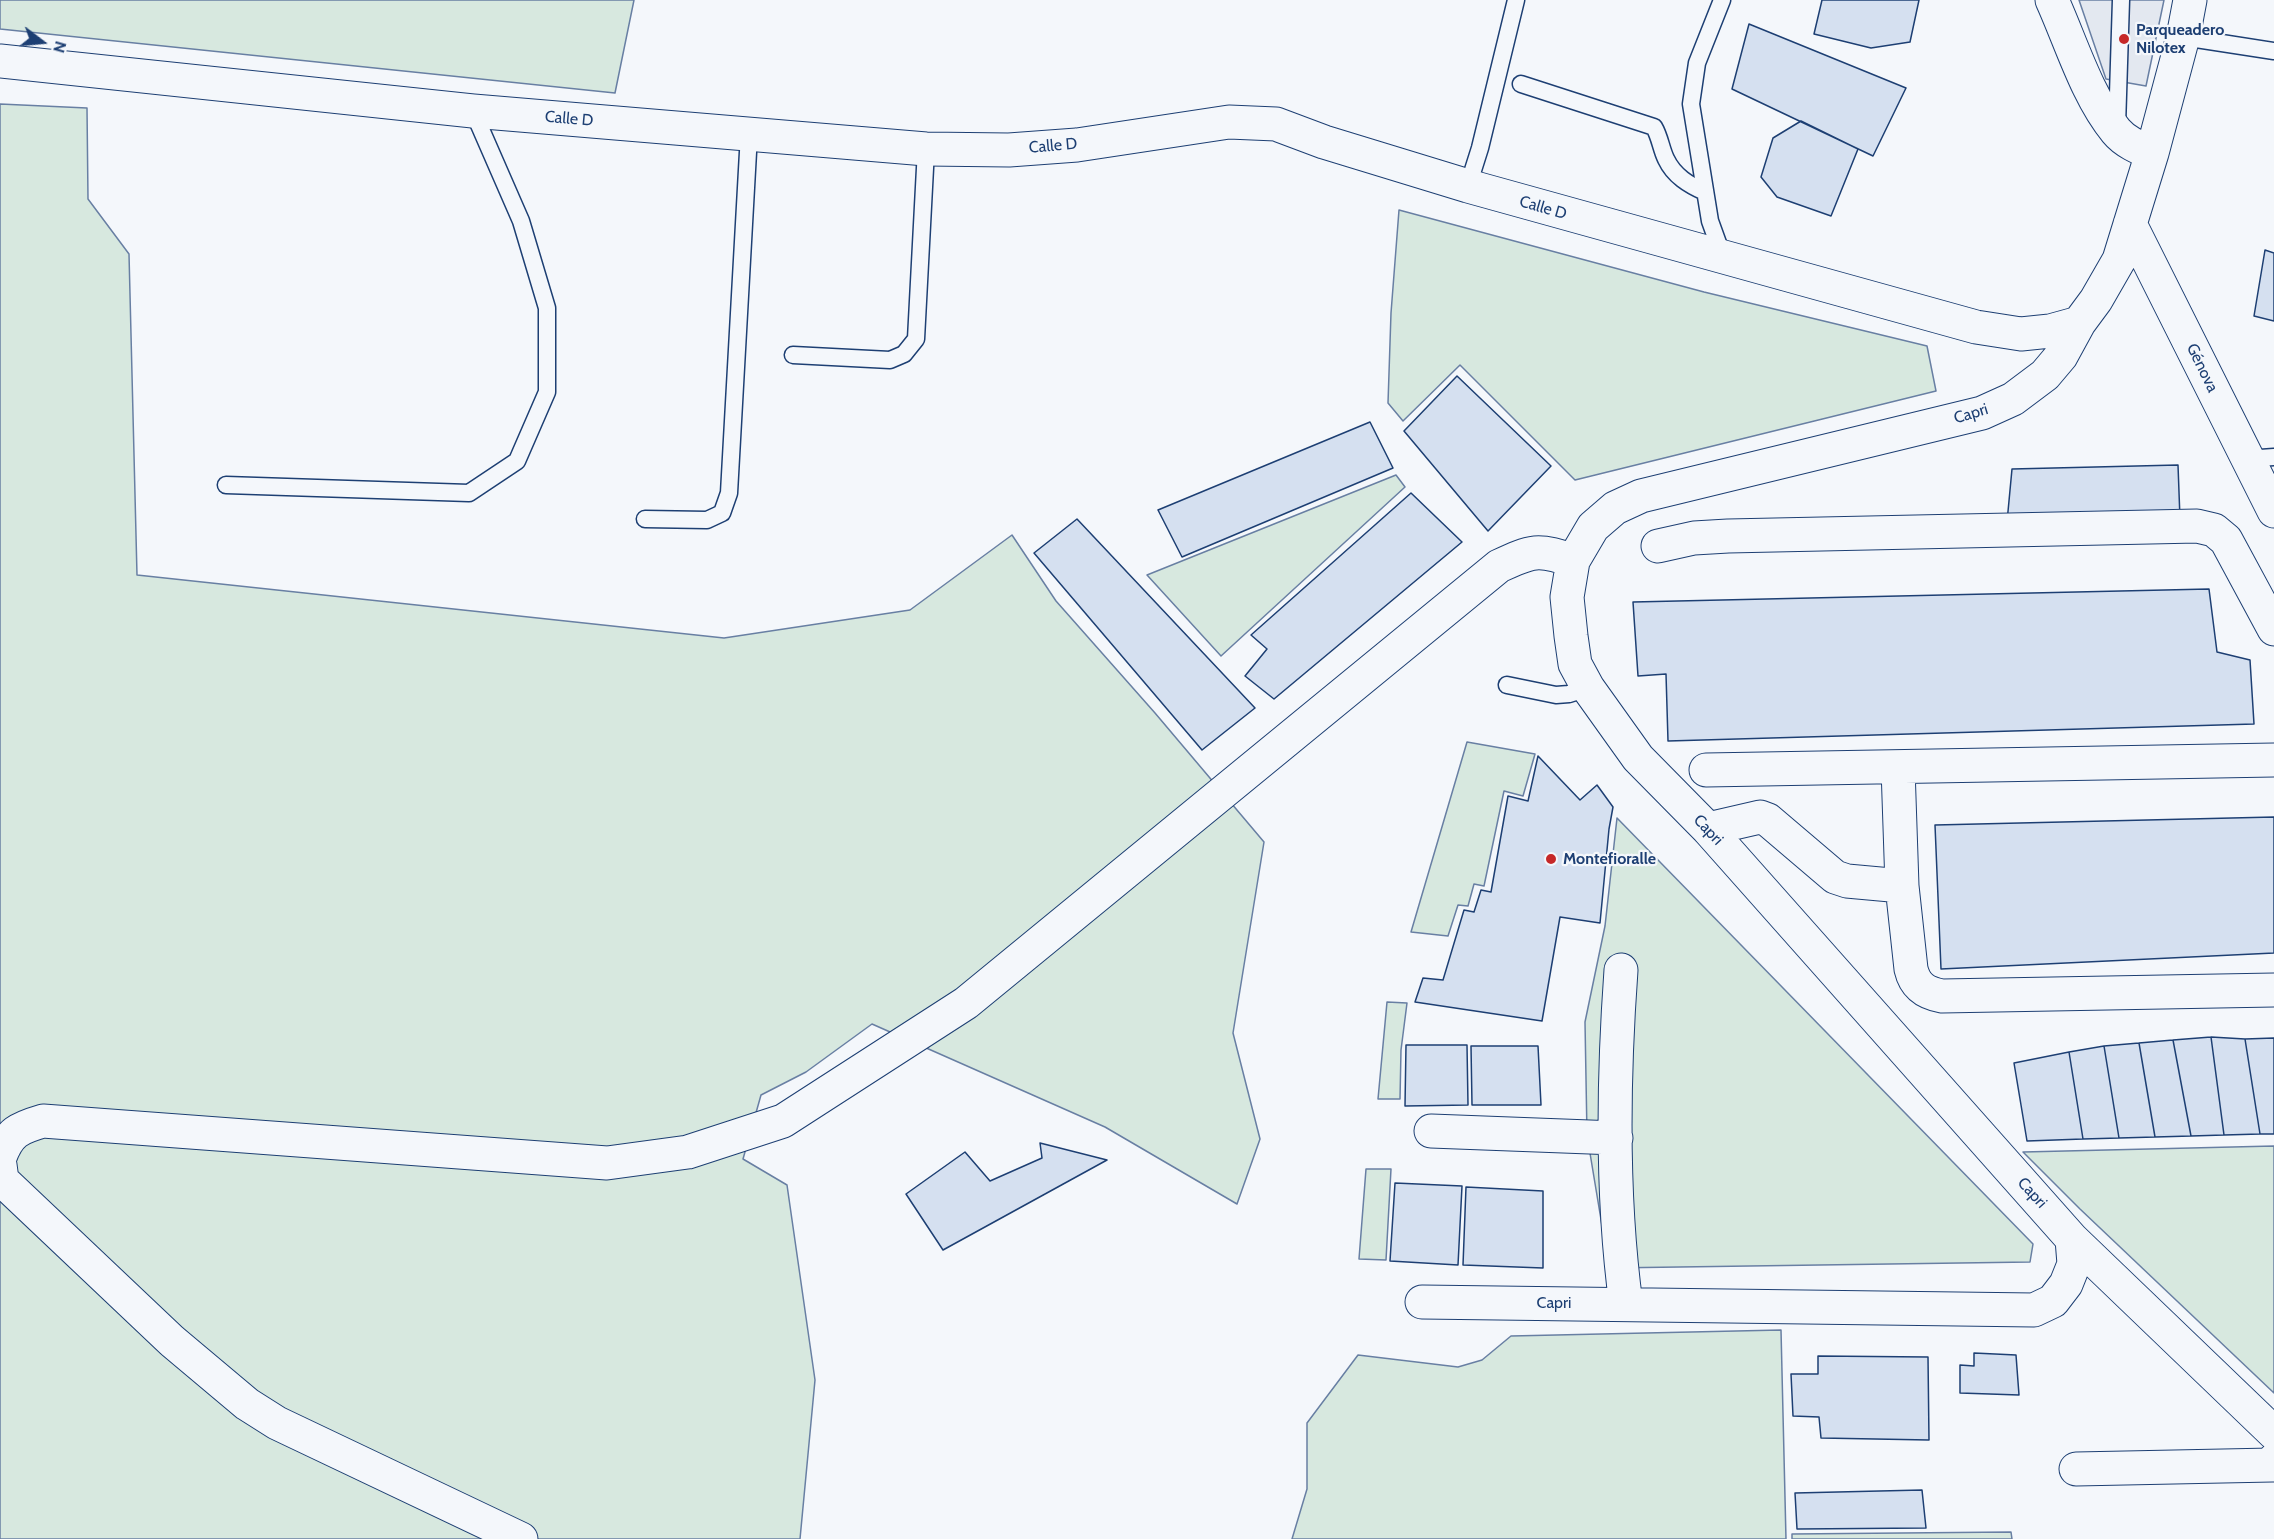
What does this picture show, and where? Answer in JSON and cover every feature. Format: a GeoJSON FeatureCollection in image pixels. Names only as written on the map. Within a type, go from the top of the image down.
{"type":"FeatureCollection","features":[{"type":"Feature","properties":{"kind":"street"},"geometry":{"type":"LineString","coordinates":[[2052,0],[2094,98],[2117,132],[2132,145],[2152,153]]}},
{"type":"Feature","properties":{"kind":"street","name":"Capri"},"geometry":{"type":"LineString","coordinates":[[1422,1302],[2034,1310],[2053,1301],[2066,1284],[2074,1264],[2072,1239],[1708,829],[1638,758],[1588,688],[1575,664],[1567,597],[1573,561],[1593,527],[1615,508],[1641,496],[1982,413],[2013,399],[2045,375],[2061,356],[2119,260],[2152,153],[2183,37],[2190,0]]}},
{"type":"Feature","properties":{"kind":"street","name":"Calle D"},"geometry":{"type":"LineString","coordinates":[[0,61],[473,111],[926,149],[1009,150],[1077,145],[1229,122],[1276,124],[1324,142],[1468,186],[1976,327],[2021,334],[2050,331],[2079,323]]}},
{"type":"Feature","properties":{"kind":"street","name":"Génova"},"geometry":{"type":"LineString","coordinates":[[2130,224],[2260,458],[2274,511]]}},
{"type":"Feature","properties":{"kind":"street"},"geometry":{"type":"LineString","coordinates":[[1658,546],[1694,538],[1728,536],[2197,526],[2214,530],[2226,540],[2274,629]]}},
{"type":"Feature","properties":{"kind":"street"},"geometry":{"type":"LineString","coordinates":[[0,1157],[6,1140],[21,1127],[44,1120],[607,1163],[688,1152],[783,1121],[966,1003],[1499,567],[1527,553],[1551,552],[1573,561]]}},
{"type":"Feature","properties":{"kind":"street"},"geometry":{"type":"LineString","coordinates":[[1706,771],[2274,760]]}},
{"type":"Feature","properties":{"kind":"street"},"geometry":{"type":"LineString","coordinates":[[1898,768],[1902,886],[1913,979],[1929,994],[1942,996],[2274,990]]}},
{"type":"Feature","properties":{"kind":"street"},"geometry":{"type":"LineString","coordinates":[[1708,829],[1760,818],[1768,820],[1835,877],[1847,881],[1902,886]]}},
{"type":"Feature","properties":{"kind":"street"},"geometry":{"type":"LineString","coordinates":[[1621,970],[1617,1035],[1616,1138],[1618,1251],[1626,1304]]}},
{"type":"Feature","properties":{"kind":"street"},"geometry":{"type":"LineString","coordinates":[[1431,1131],[1616,1138]]}},
{"type":"Feature","properties":{"kind":"street"},"geometry":{"type":"LineString","coordinates":[[0,1165],[2,1180],[49,1226],[172,1341],[247,1404],[277,1423],[521,1539]]}},
{"type":"Feature","properties":{"kind":"street"},"geometry":{"type":"LineString","coordinates":[[2072,1239],[2274,1433]]}},
{"type":"Feature","properties":{"kind":"street"},"geometry":{"type":"LineString","coordinates":[[2076,1469],[2272,1465],[2274,1460]]}},
{"type":"Feature","properties":{"kind":"lane"},"geometry":{"type":"LineString","coordinates":[[1468,186],[1480,148],[1516,0]]}},
{"type":"Feature","properties":{"kind":"lane"},"geometry":{"type":"LineString","coordinates":[[1722,0],[1697,63],[1692,104],[1710,221],[1723,257]]}},
{"type":"Feature","properties":{"kind":"lane"},"geometry":{"type":"LineString","coordinates":[[2117,132],[2121,0]]}},
{"type":"Feature","properties":{"kind":"lane"},"geometry":{"type":"LineString","coordinates":[[2183,37],[2274,51]]}},
{"type":"Feature","properties":{"kind":"lane"},"geometry":{"type":"LineString","coordinates":[[1521,84],[1654,127],[1665,159],[1675,172],[1685,183],[1705,192]]}},
{"type":"Feature","properties":{"kind":"lane"},"geometry":{"type":"LineString","coordinates":[[226,485],[469,493],[517,461],[547,392],[547,308],[521,221],[473,111]]}},
{"type":"Feature","properties":{"kind":"lane"},"geometry":{"type":"LineString","coordinates":[[645,519],[707,520],[722,513],[729,493],[749,134]]}},
{"type":"Feature","properties":{"kind":"lane"},"geometry":{"type":"LineString","coordinates":[[793,355],[890,360],[904,354],[916,339],[926,149]]}},
{"type":"Feature","properties":{"kind":"lane"},"geometry":{"type":"LineString","coordinates":[[1507,685],[1556,695],[1569,694],[1588,688]]}},
{"type":"Feature","properties":{"kind":"shaded area"},"geometry":{"type":"Polygon","coordinates":[[[0,0],[634,0],[615,93],[0,29],[0,0]]]}},
{"type":"Feature","properties":{"kind":"shaded area","name":"Parqueadero Nilotex"},"geometry":{"type":"Polygon","coordinates":[[[2079,0],[2164,0],[2146,86],[2106,79],[2079,0]]]}},
{"type":"Feature","properties":{"kind":"shaded area"},"geometry":{"type":"Polygon","coordinates":[[[0,104],[87,108],[88,199],[129,254],[137,575],[724,638],[910,610],[1012,535],[1056,601],[1264,842],[1233,1033],[1260,1139],[1237,1204],[1105,1127],[872,1024],[806,1072],[761,1095],[743,1159],[787,1185],[815,1380],[800,1539],[0,1539],[0,104]]]}},
{"type":"Feature","properties":{"kind":"shaded area"},"geometry":{"type":"Polygon","coordinates":[[[1399,210],[1704,292],[1927,346],[1936,391],[1575,480],[1460,365],[1403,421],[1388,403],[1391,313],[1399,210]]]}},
{"type":"Feature","properties":{"kind":"shaded area"},"geometry":{"type":"Polygon","coordinates":[[[1396,475],[1405,487],[1221,656],[1147,575],[1396,475]]]}},
{"type":"Feature","properties":{"kind":"shaded area"},"geometry":{"type":"Polygon","coordinates":[[[1467,742],[1535,754],[1523,796],[1504,791],[1484,886],[1474,884],[1468,906],[1458,905],[1448,936],[1411,932],[1467,742]]]}},
{"type":"Feature","properties":{"kind":"shaded area"},"geometry":{"type":"Polygon","coordinates":[[[1617,818],[2033,1244],[2030,1262],[1609,1268],[1587,1135],[1585,1022],[1605,926],[1617,818]]]}},
{"type":"Feature","properties":{"kind":"shaded area"},"geometry":{"type":"Polygon","coordinates":[[[1387,1002],[1407,1003],[1401,1050],[1400,1099],[1378,1099],[1387,1002]]]}},
{"type":"Feature","properties":{"kind":"shaded area"},"geometry":{"type":"Polygon","coordinates":[[[2274,1146],[2274,1393],[2023,1152],[2274,1146]]]}},
{"type":"Feature","properties":{"kind":"shaded area"},"geometry":{"type":"Polygon","coordinates":[[[1366,1169],[1391,1169],[1386,1260],[1359,1259],[1366,1169]]]}},
{"type":"Feature","properties":{"kind":"shaded area"},"geometry":{"type":"Polygon","coordinates":[[[1781,1330],[1786,1539],[1292,1539],[1307,1489],[1307,1423],[1358,1355],[1458,1367],[1482,1360],[1511,1336],[1781,1330]]]}},
{"type":"Feature","properties":{"kind":"shaded area"},"geometry":{"type":"Polygon","coordinates":[[[2011,1532],[2012,1539],[1792,1539],[1792,1534],[2011,1532]]]}},
{"type":"Feature","properties":{"kind":"building"},"geometry":{"type":"Polygon","coordinates":[[[1822,0],[1919,0],[1910,42],[1871,48],[1814,34],[1822,0]]]}},
{"type":"Feature","properties":{"kind":"building"},"geometry":{"type":"Polygon","coordinates":[[[1749,24],[1906,88],[1873,156],[1732,89],[1749,24]]]}},
{"type":"Feature","properties":{"kind":"building"},"geometry":{"type":"Polygon","coordinates":[[[1801,121],[1858,149],[1831,216],[1777,197],[1761,177],[1773,138],[1801,121]]]}},
{"type":"Feature","properties":{"kind":"building"},"geometry":{"type":"Polygon","coordinates":[[[2265,250],[2274,253],[2274,321],[2254,316],[2265,250]]]}},
{"type":"Feature","properties":{"kind":"building"},"geometry":{"type":"Polygon","coordinates":[[[1457,376],[1551,466],[1488,531],[1404,431],[1457,376]]]}},
{"type":"Feature","properties":{"kind":"building"},"geometry":{"type":"Polygon","coordinates":[[[1370,422],[1393,468],[1182,557],[1158,510],[1370,422]]]}},
{"type":"Feature","properties":{"kind":"building"},"geometry":{"type":"Polygon","coordinates":[[[2178,465],[2180,519],[2007,522],[2012,469],[2178,465]]]}},
{"type":"Feature","properties":{"kind":"building"},"geometry":{"type":"Polygon","coordinates":[[[1411,493],[1462,542],[1274,699],[1245,676],[1267,649],[1251,635],[1411,493]]]}},
{"type":"Feature","properties":{"kind":"building"},"geometry":{"type":"Polygon","coordinates":[[[1077,519],[1255,708],[1202,750],[1034,553],[1077,519]]]}},
{"type":"Feature","properties":{"kind":"building"},"geometry":{"type":"Polygon","coordinates":[[[2209,589],[2217,652],[2250,660],[2254,724],[1668,741],[1666,674],[1638,676],[1633,602],[2209,589]]]}},
{"type":"Feature","properties":{"kind":"building","name":"Montefioralle"},"geometry":{"type":"Polygon","coordinates":[[[1538,756],[1580,800],[1597,785],[1613,807],[1600,923],[1560,917],[1542,1021],[1415,1002],[1423,978],[1443,980],[1464,910],[1474,912],[1481,890],[1491,892],[1508,796],[1528,801],[1538,756]]]}},
{"type":"Feature","properties":{"kind":"building"},"geometry":{"type":"Polygon","coordinates":[[[2274,817],[2274,953],[1941,969],[1935,825],[2274,817]]]}},
{"type":"Feature","properties":{"kind":"building"},"geometry":{"type":"Polygon","coordinates":[[[2211,1037],[2224,1135],[2191,1136],[2173,1040],[2211,1037]]]}},
{"type":"Feature","properties":{"kind":"building"},"geometry":{"type":"Polygon","coordinates":[[[2211,1037],[2245,1039],[2260,1134],[2224,1135],[2211,1037]]]}},
{"type":"Feature","properties":{"kind":"building"},"geometry":{"type":"Polygon","coordinates":[[[2274,1038],[2274,1134],[2260,1134],[2245,1039],[2274,1038]]]}},
{"type":"Feature","properties":{"kind":"building"},"geometry":{"type":"Polygon","coordinates":[[[2173,1040],[2191,1136],[2155,1137],[2139,1043],[2173,1040]]]}},
{"type":"Feature","properties":{"kind":"building"},"geometry":{"type":"Polygon","coordinates":[[[2139,1043],[2155,1137],[2119,1138],[2104,1046],[2139,1043]]]}},
{"type":"Feature","properties":{"kind":"building"},"geometry":{"type":"Polygon","coordinates":[[[1406,1045],[1467,1045],[1468,1105],[1405,1106],[1406,1045]]]}},
{"type":"Feature","properties":{"kind":"building"},"geometry":{"type":"Polygon","coordinates":[[[1471,1046],[1538,1046],[1541,1105],[1472,1105],[1471,1046]]]}},
{"type":"Feature","properties":{"kind":"building"},"geometry":{"type":"Polygon","coordinates":[[[2104,1046],[2119,1138],[2083,1139],[2069,1052],[2104,1046]]]}},
{"type":"Feature","properties":{"kind":"building"},"geometry":{"type":"Polygon","coordinates":[[[2069,1052],[2083,1139],[2027,1141],[2014,1063],[2069,1052]]]}},
{"type":"Feature","properties":{"kind":"building"},"geometry":{"type":"Polygon","coordinates":[[[1040,1143],[1107,1160],[943,1250],[906,1194],[965,1152],[990,1181],[1042,1158],[1040,1143]]]}},
{"type":"Feature","properties":{"kind":"building"},"geometry":{"type":"Polygon","coordinates":[[[1395,1183],[1462,1186],[1458,1265],[1390,1261],[1395,1183]]]}},
{"type":"Feature","properties":{"kind":"building"},"geometry":{"type":"Polygon","coordinates":[[[1466,1187],[1543,1191],[1543,1268],[1463,1265],[1466,1187]]]}},
{"type":"Feature","properties":{"kind":"building"},"geometry":{"type":"Polygon","coordinates":[[[1974,1353],[2016,1355],[2019,1395],[1960,1393],[1960,1365],[1974,1366],[1974,1353]]]}},
{"type":"Feature","properties":{"kind":"building"},"geometry":{"type":"Polygon","coordinates":[[[1818,1356],[1928,1357],[1929,1440],[1821,1438],[1819,1417],[1793,1416],[1791,1374],[1818,1374],[1818,1356]]]}},
{"type":"Feature","properties":{"kind":"building"},"geometry":{"type":"Polygon","coordinates":[[[1922,1490],[1926,1528],[1797,1529],[1795,1493],[1922,1490]]]}},
{"type":"Feature","properties":{"kind":"place","name":"Parqueadero Nilotex"},"geometry":{"type":"Point","coordinates":[2124,39]}},
{"type":"Feature","properties":{"kind":"place","name":"Montefioralle"},"geometry":{"type":"Point","coordinates":[1551,859]}}]}
